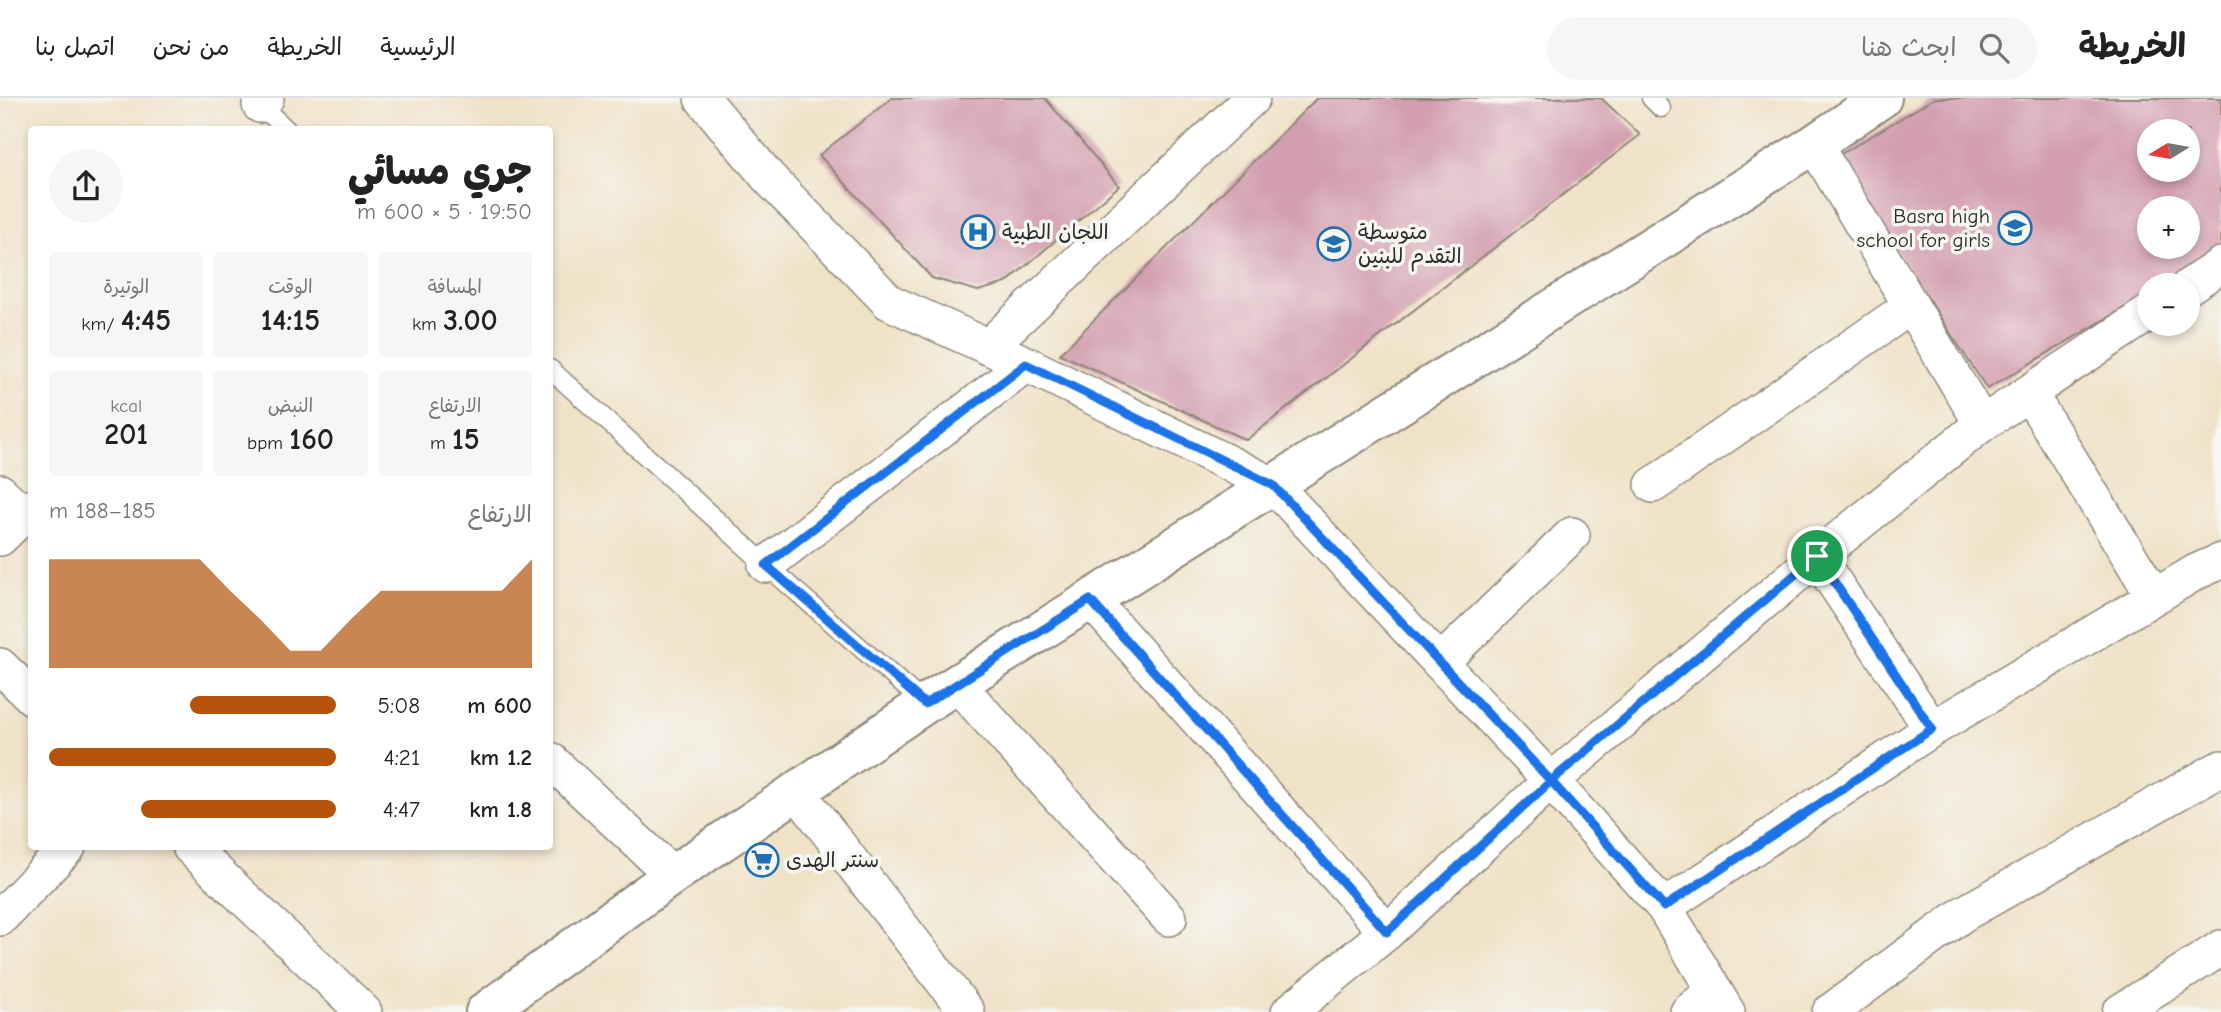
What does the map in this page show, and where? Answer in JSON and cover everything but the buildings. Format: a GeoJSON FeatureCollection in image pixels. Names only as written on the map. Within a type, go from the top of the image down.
{"type":"FeatureCollection","features":[{"type":"Feature","properties":{"kind":"street"},"geometry":{"type":"LineString","coordinates":[[988,347],[1252,98]]}},
{"type":"Feature","properties":{"kind":"street"},"geometry":{"type":"LineString","coordinates":[[485,1012],[673,875],[925,704],[1814,144],[1882,98]]}},
{"type":"Feature","properties":{"kind":"street"},"geometry":{"type":"LineString","coordinates":[[713,102],[768,177],[889,302],[1026,364],[1273,485],[1551,781],[1664,907],[1710,1005]]}},
{"type":"Feature","properties":{"kind":"street"},"geometry":{"type":"LineString","coordinates":[[1814,144],[1982,424]]}},
{"type":"Feature","properties":{"kind":"street"},"geometry":{"type":"LineString","coordinates":[[2200,279],[2221,265]]}},
{"type":"Feature","properties":{"kind":"street"},"geometry":{"type":"LineString","coordinates":[[1653,485],[1911,306]]}},
{"type":"Feature","properties":{"kind":"street"},"geometry":{"type":"LineString","coordinates":[[1289,1012],[1387,932],[1551,781],[1817,556],[1982,424],[2137,321]]}},
{"type":"Feature","properties":{"kind":"street"},"geometry":{"type":"LineString","coordinates":[[766,565],[1026,364]]}},
{"type":"Feature","properties":{"kind":"street"},"geometry":{"type":"LineString","coordinates":[[2029,393],[2154,596]]}},
{"type":"Feature","properties":{"kind":"street"},"geometry":{"type":"LineString","coordinates":[[1440,663],[1572,535]]}},
{"type":"Feature","properties":{"kind":"street"},"geometry":{"type":"LineString","coordinates":[[1817,556],[1932,729]]}},
{"type":"Feature","properties":{"kind":"street"},"geometry":{"type":"LineString","coordinates":[[1664,907],[1932,729],[2154,596],[2221,561]]}},
{"type":"Feature","properties":{"kind":"street"},"geometry":{"type":"LineString","coordinates":[[1090,600],[1387,932]]}},
{"type":"Feature","properties":{"kind":"street"},"geometry":{"type":"LineString","coordinates":[[0,666],[28,693]]}},
{"type":"Feature","properties":{"kind":"street"},"geometry":{"type":"LineString","coordinates":[[957,684],[1169,918]]}},
{"type":"Feature","properties":{"kind":"street"},"geometry":{"type":"LineString","coordinates":[[553,763],[673,875]]}},
{"type":"Feature","properties":{"kind":"street"},"geometry":{"type":"LineString","coordinates":[[1830,1012],[1963,914],[2221,768]]}},
{"type":"Feature","properties":{"kind":"street"},"geometry":{"type":"LineString","coordinates":[[796,790],[953,1007]]}},
{"type":"Feature","properties":{"kind":"street"},"geometry":{"type":"LineString","coordinates":[[0,918],[65,850]]}},
{"type":"Feature","properties":{"kind":"street"},"geometry":{"type":"LineString","coordinates":[[193,850],[364,1012]]}},
{"type":"Feature","properties":{"kind":"street"},"geometry":{"type":"LineString","coordinates":[[2120,1012],[2221,948]]}},
{"type":"Feature","properties":{"kind":"lane"},"geometry":{"type":"LineString","coordinates":[[259,100],[283,126]]}},
{"type":"Feature","properties":{"kind":"lane"},"geometry":{"type":"LineString","coordinates":[[553,372],[766,565],[925,704]]}},
{"type":"Feature","properties":{"kind":"place","name":"Basra high school for girls"},"geometry":{"type":"Point","coordinates":[2015,228]}},
{"type":"Feature","properties":{"kind":"place","name":"اللجان الطبية"},"geometry":{"type":"Point","coordinates":[978,232]}},
{"type":"Feature","properties":{"kind":"place","name":"متوسطة التقدم للبنين"},"geometry":{"type":"Point","coordinates":[1334,244]}},
{"type":"Feature","properties":{"kind":"place","name":"سنتر الهدى"},"geometry":{"type":"Point","coordinates":[762,860]}},
{"type":"Feature","properties":{"kind":"route"},"geometry":{"type":"LineString","coordinates":[[1817,556],[1551,781],[1273,485],[1026,364],[766,565],[925,704],[1090,600],[1387,932],[1551,781],[1664,907],[1932,729],[1817,556]]}}]}
